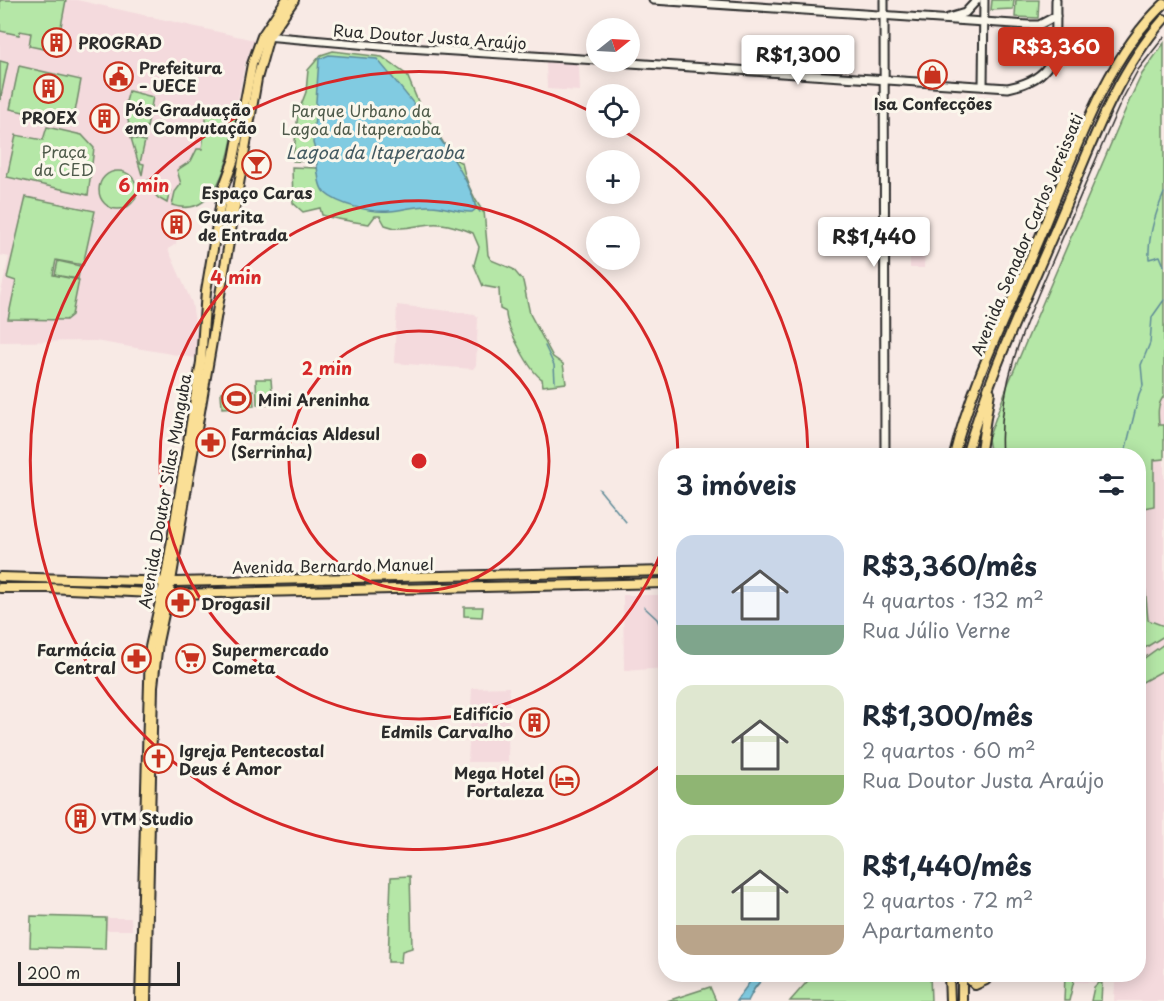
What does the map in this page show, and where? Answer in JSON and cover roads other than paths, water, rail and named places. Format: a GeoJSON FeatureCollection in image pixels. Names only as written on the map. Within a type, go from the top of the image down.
{"type":"FeatureCollection","features":[{"type":"Feature","properties":{"kind":"main road","name":"Avenida Doutor Silas Munguba"},"geometry":{"type":"LineString","coordinates":[[167,581],[201,362],[206,291],[222,192],[234,159],[252,64],[286,0]]}},
{"type":"Feature","properties":{"kind":"main road","name":"Avenida Doutor Silas Munguba"},"geometry":{"type":"LineString","coordinates":[[140,1001],[149,662],[167,581],[256,79],[266,36],[294,0]]}},
{"type":"Feature","properties":{"kind":"main road","name":"Avenida Senador Carlos Jereissati"},"geometry":{"type":"LineString","coordinates":[[956,448],[965,413],[989,352],[1105,85],[1131,41],[1164,4]]}},
{"type":"Feature","properties":{"kind":"main road","name":"Avenida Senador Carlos Jereissati"},"geometry":{"type":"LineString","coordinates":[[968,448],[980,408],[995,370],[1129,63],[1164,19]]}},
{"type":"Feature","properties":{"kind":"main road"},"geometry":{"type":"LineString","coordinates":[[222,192],[230,197],[227,216],[230,226]]}},
{"type":"Feature","properties":{"kind":"main road"},"geometry":{"type":"LineString","coordinates":[[206,291],[219,289]]}},
{"type":"Feature","properties":{"kind":"main road"},"geometry":{"type":"LineString","coordinates":[[981,448],[995,370]]}},
{"type":"Feature","properties":{"kind":"main road","name":"Avenida Bernardo Manuel"},"geometry":{"type":"LineString","coordinates":[[0,578],[167,581],[658,571]]}},
{"type":"Feature","properties":{"kind":"main road","name":"Avenida Bernardo Manuel"},"geometry":{"type":"LineString","coordinates":[[0,588],[164,594],[658,583]]}},
{"type":"Feature","properties":{"kind":"main road","name":"Avenida Doutor Silas Munguba"},"geometry":{"type":"LineString","coordinates":[[146,1001],[153,686],[164,594]]}},
{"type":"Feature","properties":{"kind":"main road"},"geometry":{"type":"LineString","coordinates":[[949,982],[950,1001]]}},
{"type":"Feature","properties":{"kind":"main road"},"geometry":{"type":"LineString","coordinates":[[962,1001],[963,982]]}},
{"type":"Feature","properties":{"kind":"street"},"geometry":{"type":"LineString","coordinates":[[653,0],[1039,25],[1056,16]]}},
{"type":"Feature","properties":{"kind":"street"},"geometry":{"type":"LineString","coordinates":[[884,0],[885,448]]}},
{"type":"Feature","properties":{"kind":"street"},"geometry":{"type":"LineString","coordinates":[[943,19],[965,12],[977,0]]}},
{"type":"Feature","properties":{"kind":"street"},"geometry":{"type":"LineString","coordinates":[[983,86],[984,0]]}},
{"type":"Feature","properties":{"kind":"street"},"geometry":{"type":"LineString","coordinates":[[640,64],[1008,88],[1023,85],[1042,75],[1050,64],[1056,46],[1056,0]]}},
{"type":"Feature","properties":{"kind":"street","name":"Rua Doutor Justa Araújo"},"geometry":{"type":"LineString","coordinates":[[266,36],[404,48],[586,59]]}},
{"type":"Feature","properties":{"kind":"water","name":"Lagoa da Itaperaoba"},"geometry":{"type":"Polygon","coordinates":[[[329,55],[377,59],[419,110],[449,152],[471,192],[476,209],[467,212],[426,206],[374,211],[338,201],[324,192],[321,188],[313,143],[319,59],[329,55]]]}},
{"type":"Feature","properties":{"kind":"water"},"geometry":{"type":"Polygon","coordinates":[[[750,982],[760,982],[748,1001],[736,1001],[750,982]]]}},
{"type":"Feature","properties":{"kind":"waterway"},"geometry":{"type":"LineString","coordinates":[[1164,193],[1153,226],[1149,250],[1149,259],[1160,256],[1164,266]]}},
{"type":"Feature","properties":{"kind":"waterway"},"geometry":{"type":"LineString","coordinates":[[475,205],[480,212]]}},
{"type":"Feature","properties":{"kind":"waterway"},"geometry":{"type":"LineString","coordinates":[[1126,448],[1143,386],[1141,365],[1150,343],[1152,317],[1164,300]]}},
{"type":"Feature","properties":{"kind":"waterway"},"geometry":{"type":"LineString","coordinates":[[545,346],[554,365],[555,382]]}},
{"type":"Feature","properties":{"kind":"waterway"},"geometry":{"type":"LineString","coordinates":[[599,489],[626,522]]}},
{"type":"Feature","properties":{"kind":"waterway"},"geometry":{"type":"LineString","coordinates":[[644,607],[658,621]]}},
{"type":"Feature","properties":{"kind":"waterway"},"geometry":{"type":"LineString","coordinates":[[751,993],[759,983]]}},
{"type":"Feature","properties":{"kind":"tram line"},"geometry":{"type":"LineString","coordinates":[[1002,448],[1002,427],[1010,372],[1028,318],[1122,100],[1138,70],[1164,37]]}},
{"type":"Feature","properties":{"kind":"place","name":"PROGRAD"},"geometry":{"type":"Point","coordinates":[57,42]}},
{"type":"Feature","properties":{"kind":"place","name":"Isa Confecções"},"geometry":{"type":"Point","coordinates":[933,75]}},
{"type":"Feature","properties":{"kind":"place","name":"Prefeitura – UECE"},"geometry":{"type":"Point","coordinates":[118,76]}},
{"type":"Feature","properties":{"kind":"place","name":"PROEX"},"geometry":{"type":"Point","coordinates":[49,89]}},
{"type":"Feature","properties":{"kind":"place","name":"Pós-Graduação em Computação"},"geometry":{"type":"Point","coordinates":[104,118]}},
{"type":"Feature","properties":{"kind":"place","name":"Espaço Caras"},"geometry":{"type":"Point","coordinates":[257,164]}},
{"type":"Feature","properties":{"kind":"place","name":"Guarita de Entrada"},"geometry":{"type":"Point","coordinates":[177,225]}},
{"type":"Feature","properties":{"kind":"place","name":"Mini Areninha"},"geometry":{"type":"Point","coordinates":[237,399]}},
{"type":"Feature","properties":{"kind":"place","name":"Farmácias Aldesul (Serrinha)"},"geometry":{"type":"Point","coordinates":[210,442]}},
{"type":"Feature","properties":{"kind":"place","name":"Drogasil"},"geometry":{"type":"Point","coordinates":[180,603]}},
{"type":"Feature","properties":{"kind":"place","name":"Farmácia Central"},"geometry":{"type":"Point","coordinates":[137,658]}},
{"type":"Feature","properties":{"kind":"place","name":"Supermercado Cometa"},"geometry":{"type":"Point","coordinates":[191,658]}},
{"type":"Feature","properties":{"kind":"place","name":"Edifício Edmils Carvalho"},"geometry":{"type":"Point","coordinates":[534,722]}},
{"type":"Feature","properties":{"kind":"place","name":"Igreja Pentecostal Deus é Amor"},"geometry":{"type":"Point","coordinates":[158,759]}},
{"type":"Feature","properties":{"kind":"place","name":"Mega Hotel Fortaleza"},"geometry":{"type":"Point","coordinates":[565,781]}},
{"type":"Feature","properties":{"kind":"place","name":"VTM Studio"},"geometry":{"type":"Point","coordinates":[80,818]}},
{"type":"Feature","properties":{"kind":"park label","name":"Parque Urbano da Lagoa da Itaperaoba"},"geometry":{"type":"Point","coordinates":[361,119]}},
{"type":"Feature","properties":{"kind":"park label","name":"Praça da CED"},"geometry":{"type":"Point","coordinates":[64,160]}}]}
